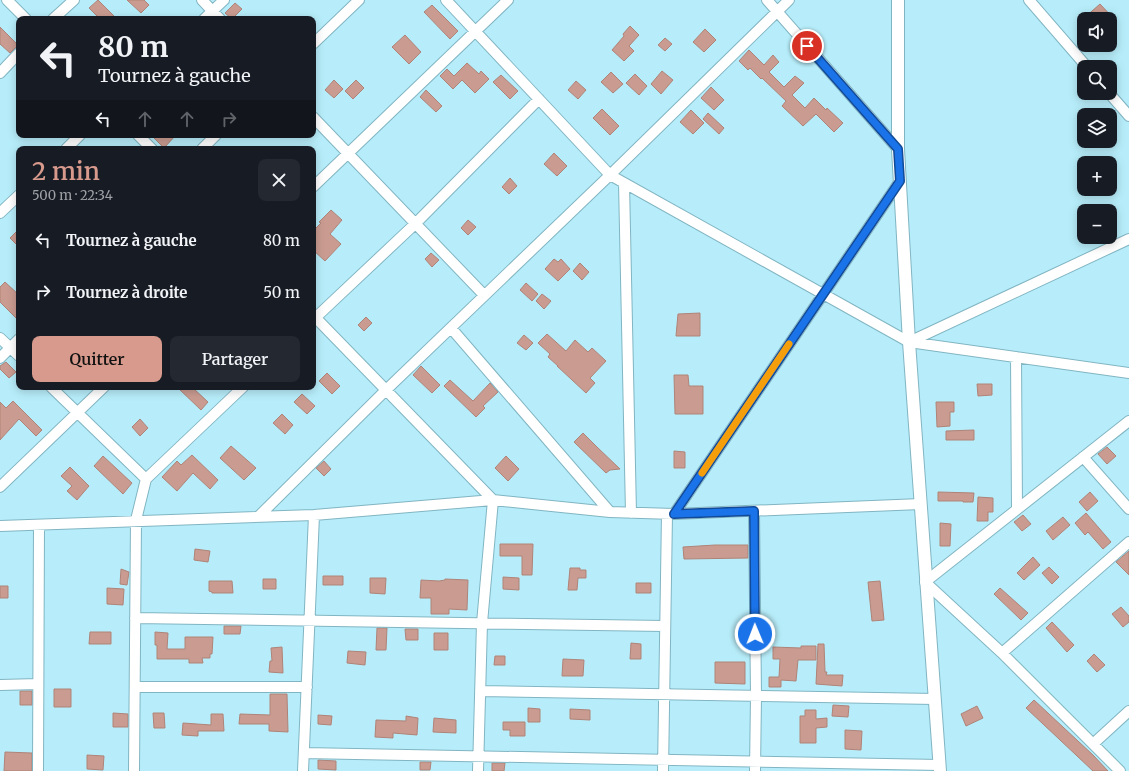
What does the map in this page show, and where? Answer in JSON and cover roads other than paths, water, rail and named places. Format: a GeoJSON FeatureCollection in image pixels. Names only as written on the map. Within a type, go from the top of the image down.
{"type":"FeatureCollection","features":[{"type":"Feature","properties":{"kind":"street"},"geometry":{"type":"LineString","coordinates":[[7,0],[23,16]]}},
{"type":"Feature","properties":{"kind":"street"},"geometry":{"type":"LineString","coordinates":[[56,16],[74,0]]}},
{"type":"Feature","properties":{"kind":"street"},"geometry":{"type":"LineString","coordinates":[[202,0],[217,16]]}},
{"type":"Feature","properties":{"kind":"street"},"geometry":{"type":"LineString","coordinates":[[207,16],[224,0]]}},
{"type":"Feature","properties":{"kind":"street"},"geometry":{"type":"LineString","coordinates":[[316,41],[359,0]]}},
{"type":"Feature","properties":{"kind":"street"},"geometry":{"type":"LineString","coordinates":[[446,0],[610,175],[909,342],[1129,373]]}},
{"type":"Feature","properties":{"kind":"street"},"geometry":{"type":"LineString","coordinates":[[316,184],[508,0]]}},
{"type":"Feature","properties":{"kind":"street"},"geometry":{"type":"LineString","coordinates":[[767,0],[898,149]]}},
{"type":"Feature","properties":{"kind":"street"},"geometry":{"type":"LineString","coordinates":[[259,516],[386,390],[610,175],[789,0]]}},
{"type":"Feature","properties":{"kind":"street"},"geometry":{"type":"LineString","coordinates":[[304,753],[663,760],[755,766],[940,768],[909,342],[898,149],[898,0]]}},
{"type":"Feature","properties":{"kind":"street"},"geometry":{"type":"LineString","coordinates":[[1029,0],[1081,60]]}},
{"type":"Feature","properties":{"kind":"street"},"geometry":{"type":"LineString","coordinates":[[0,73],[16,56]]}},
{"type":"Feature","properties":{"kind":"street"},"geometry":{"type":"LineString","coordinates":[[316,315],[415,224],[539,99]]}},
{"type":"Feature","properties":{"kind":"street"},"geometry":{"type":"LineString","coordinates":[[1116,100],[1129,116]]}},
{"type":"Feature","properties":{"kind":"street"},"geometry":{"type":"LineString","coordinates":[[316,120],[484,295]]}},
{"type":"Feature","properties":{"kind":"street"},"geometry":{"type":"LineString","coordinates":[[69,146],[77,138]]}},
{"type":"Feature","properties":{"kind":"street"},"geometry":{"type":"LineString","coordinates":[[141,138],[149,146]]}},
{"type":"Feature","properties":{"kind":"street"},"geometry":{"type":"LineString","coordinates":[[205,146],[213,138]]}},
{"type":"Feature","properties":{"kind":"street"},"geometry":{"type":"LineString","coordinates":[[663,771],[665,626],[670,514],[824,294],[900,181]]}},
{"type":"Feature","properties":{"kind":"street"},"geometry":{"type":"LineString","coordinates":[[624,183],[631,513]]}},
{"type":"Feature","properties":{"kind":"street"},"geometry":{"type":"LineString","coordinates":[[0,213],[16,197]]}},
{"type":"Feature","properties":{"kind":"street"},"geometry":{"type":"LineString","coordinates":[[909,342],[1129,239]]}},
{"type":"Feature","properties":{"kind":"street"},"geometry":{"type":"LineString","coordinates":[[316,319],[493,500],[482,623],[478,771]]}},
{"type":"Feature","properties":{"kind":"street"},"geometry":{"type":"LineString","coordinates":[[451,328],[610,512]]}},
{"type":"Feature","properties":{"kind":"street"},"geometry":{"type":"LineString","coordinates":[[0,338],[16,353]]}},
{"type":"Feature","properties":{"kind":"street"},"geometry":{"type":"LineString","coordinates":[[0,358],[16,342]]}},
{"type":"Feature","properties":{"kind":"street"},"geometry":{"type":"LineString","coordinates":[[1016,357],[1017,509]]}},
{"type":"Feature","properties":{"kind":"street"},"geometry":{"type":"LineString","coordinates":[[54,390],[146,479]]}},
{"type":"Feature","properties":{"kind":"street"},"geometry":{"type":"LineString","coordinates":[[0,487],[101,390]]}},
{"type":"Feature","properties":{"kind":"street"},"geometry":{"type":"LineString","coordinates":[[134,771],[136,520],[146,479],[240,390]]}},
{"type":"Feature","properties":{"kind":"street"},"geometry":{"type":"LineString","coordinates":[[926,582],[1129,421]]}},
{"type":"Feature","properties":{"kind":"street"},"geometry":{"type":"LineString","coordinates":[[1083,457],[1129,509]]}},
{"type":"Feature","properties":{"kind":"street"},"geometry":{"type":"LineString","coordinates":[[0,526],[136,520],[314,515],[493,500],[610,512],[670,514],[921,504]]}},
{"type":"Feature","properties":{"kind":"street"},"geometry":{"type":"LineString","coordinates":[[754,511],[756,696],[755,766]]}},
{"type":"Feature","properties":{"kind":"street"},"geometry":{"type":"LineString","coordinates":[[303,771],[314,515]]}},
{"type":"Feature","properties":{"kind":"street"},"geometry":{"type":"LineString","coordinates":[[38,771],[39,525]]}},
{"type":"Feature","properties":{"kind":"street"},"geometry":{"type":"LineString","coordinates":[[1002,654],[1129,542]]}},
{"type":"Feature","properties":{"kind":"street"},"geometry":{"type":"LineString","coordinates":[[926,582],[1002,654],[1120,771]]}},
{"type":"Feature","properties":{"kind":"street"},"geometry":{"type":"LineString","coordinates":[[135,618],[665,626]]}},
{"type":"Feature","properties":{"kind":"street"},"geometry":{"type":"LineString","coordinates":[[0,685],[38,684]]}},
{"type":"Feature","properties":{"kind":"street"},"geometry":{"type":"LineString","coordinates":[[134,687],[307,687]]}},
{"type":"Feature","properties":{"kind":"street"},"geometry":{"type":"LineString","coordinates":[[480,690],[935,699]]}},
{"type":"Feature","properties":{"kind":"street"},"geometry":{"type":"LineString","coordinates":[[1093,744],[1129,711]]}}]}
